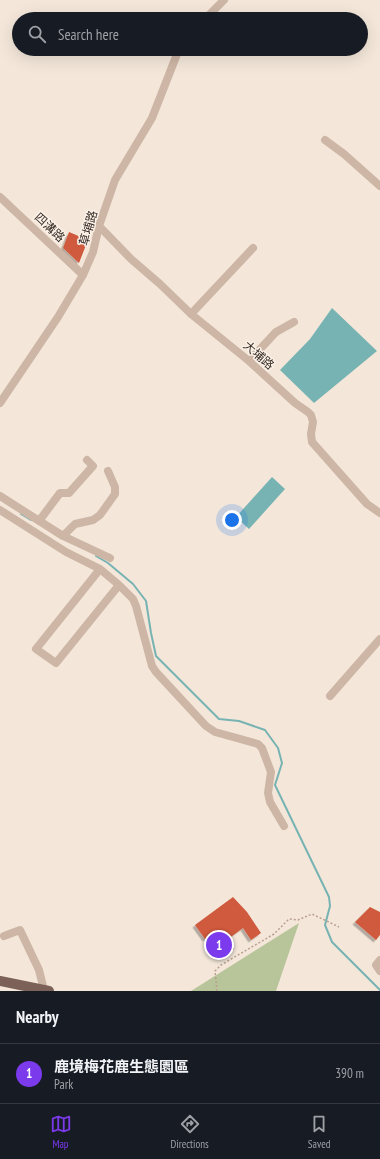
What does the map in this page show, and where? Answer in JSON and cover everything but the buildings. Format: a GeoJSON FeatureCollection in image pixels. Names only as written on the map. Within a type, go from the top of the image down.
{"type":"FeatureCollection","features":[{"type":"Feature","properties":{"kind":"main road"},"geometry":{"type":"LineString","coordinates":[[4,985],[46,990]]}},
{"type":"Feature","properties":{"kind":"street"},"geometry":{"type":"LineString","coordinates":[[212,12],[224,0]]}},
{"type":"Feature","properties":{"kind":"street","name":"草埔路"},"geometry":{"type":"LineString","coordinates":[[0,403],[58,317],[83,275],[93,252],[99,226],[115,180],[152,118],[176,56]]}},
{"type":"Feature","properties":{"kind":"street"},"geometry":{"type":"LineString","coordinates":[[325,140],[344,154],[380,186]]}},
{"type":"Feature","properties":{"kind":"street","name":"四溝路"},"geometry":{"type":"LineString","coordinates":[[0,197],[83,275]]}},
{"type":"Feature","properties":{"kind":"street","name":"大埔路"},"geometry":{"type":"LineString","coordinates":[[99,226],[131,259],[191,314],[249,361],[295,403],[308,412],[313,422],[311,434],[312,442],[367,504],[380,512]]}},
{"type":"Feature","properties":{"kind":"street"},"geometry":{"type":"LineString","coordinates":[[191,314],[253,248]]}},
{"type":"Feature","properties":{"kind":"street"},"geometry":{"type":"LineString","coordinates":[[249,361],[276,332],[294,322]]}},
{"type":"Feature","properties":{"kind":"street"},"geometry":{"type":"LineString","coordinates":[[39,521],[60,493],[69,493],[93,466],[88,460]]}},
{"type":"Feature","properties":{"kind":"street"},"geometry":{"type":"LineString","coordinates":[[63,536],[75,524],[93,520],[100,515],[115,494],[115,487],[108,471]]}},
{"type":"Feature","properties":{"kind":"street"},"geometry":{"type":"LineString","coordinates":[[0,496],[63,536],[110,558]]}},
{"type":"Feature","properties":{"kind":"street"},"geometry":{"type":"LineString","coordinates":[[0,510],[66,552],[100,569],[119,585],[132,599],[136,606],[152,666],[156,672],[206,726],[214,732],[258,744],[262,748],[271,772],[268,793],[270,802],[284,826]]}},
{"type":"Feature","properties":{"kind":"street"},"geometry":{"type":"LineString","coordinates":[[100,569],[36,649],[56,663],[119,585]]}},
{"type":"Feature","properties":{"kind":"street"},"geometry":{"type":"LineString","coordinates":[[330,696],[380,639]]}},
{"type":"Feature","properties":{"kind":"street"},"geometry":{"type":"LineString","coordinates":[[4,936],[20,930],[39,970],[46,990]]}},
{"type":"Feature","properties":{"kind":"street"},"geometry":{"type":"LineString","coordinates":[[380,960],[376,965],[380,971]]}},
{"type":"Feature","properties":{"kind":"path"},"geometry":{"type":"LineString","coordinates":[[217,991],[215,971],[221,965],[274,934],[289,919],[298,920],[312,914],[339,927]]}},
{"type":"Feature","properties":{"kind":"green space"},"geometry":{"type":"Polygon","coordinates":[[[299,923],[276,991],[191,991],[299,923]]]}},
{"type":"Feature","properties":{"kind":"water"},"geometry":{"type":"Polygon","coordinates":[[[332,308],[377,351],[314,403],[280,370],[310,339],[332,308]]]}},
{"type":"Feature","properties":{"kind":"water"},"geometry":{"type":"Polygon","coordinates":[[[272,477],[285,489],[249,529],[236,517],[272,477]]]}},
{"type":"Feature","properties":{"kind":"waterway"},"geometry":{"type":"LineString","coordinates":[[21,514],[31,520]]}},
{"type":"Feature","properties":{"kind":"waterway"},"geometry":{"type":"LineString","coordinates":[[96,556],[108,563],[133,584],[146,601],[156,656],[219,719],[239,721],[265,730],[278,748],[282,763],[275,785],[329,897],[330,906],[325,925],[332,942],[380,990]]}},
{"type":"Feature","properties":{"kind":"place","name":"鹿境梅花鹿生態園區"},"geometry":{"type":"Point","coordinates":[219,945]}}]}
